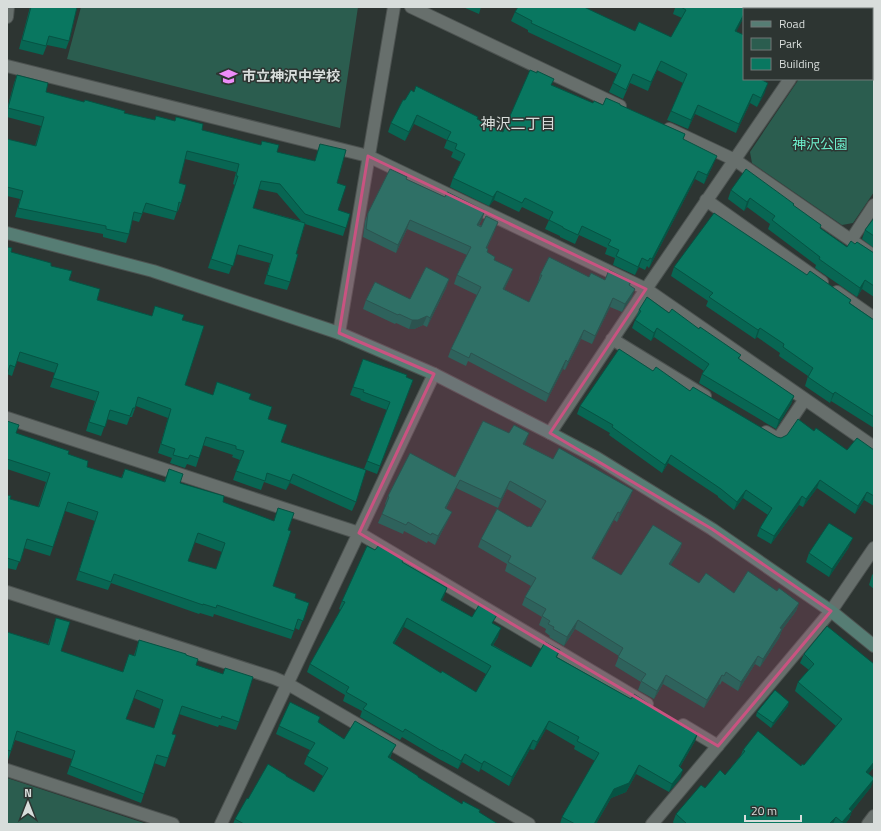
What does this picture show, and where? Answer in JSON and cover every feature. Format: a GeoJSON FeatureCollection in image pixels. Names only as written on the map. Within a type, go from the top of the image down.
{"type":"FeatureCollection","features":[{"type":"Feature","properties":{"kind":"street"},"geometry":{"type":"LineString","coordinates":[[7,17],[8,7]]}},
{"type":"Feature","properties":{"kind":"street"},"geometry":{"type":"LineString","coordinates":[[338,333],[394,7]]}},
{"type":"Feature","properties":{"kind":"street"},"geometry":{"type":"LineString","coordinates":[[411,7],[634,113]]}},
{"type":"Feature","properties":{"kind":"street"},"geometry":{"type":"LineString","coordinates":[[7,66],[368,156],[646,289],[874,447]]}},
{"type":"Feature","properties":{"kind":"street"},"geometry":{"type":"LineString","coordinates":[[550,432],[706,200],[789,80]]}},
{"type":"Feature","properties":{"kind":"street"},"geometry":{"type":"LineString","coordinates":[[656,123],[735,160],[874,256]]}},
{"type":"Feature","properties":{"kind":"street"},"geometry":{"type":"LineString","coordinates":[[706,200],[874,318]]}},
{"type":"Feature","properties":{"kind":"street"},"geometry":{"type":"LineString","coordinates":[[851,240],[874,205]]}},
{"type":"Feature","properties":{"kind":"street"},"geometry":{"type":"LineString","coordinates":[[7,233],[153,271],[338,333],[434,374],[550,432],[597,458],[712,529],[831,611],[874,646]]}},
{"type":"Feature","properties":{"kind":"street"},"geometry":{"type":"LineString","coordinates":[[612,339],[718,403]]}},
{"type":"Feature","properties":{"kind":"street"},"geometry":{"type":"LineString","coordinates":[[221,824],[434,374]]}},
{"type":"Feature","properties":{"kind":"street"},"geometry":{"type":"LineString","coordinates":[[758,427],[778,439],[805,399]]}},
{"type":"Feature","properties":{"kind":"street"},"geometry":{"type":"LineString","coordinates":[[7,418],[359,533],[654,708]]}},
{"type":"Feature","properties":{"kind":"street"},"geometry":{"type":"LineString","coordinates":[[652,824],[831,611],[874,548]]}},
{"type":"Feature","properties":{"kind":"street"},"geometry":{"type":"LineString","coordinates":[[7,592],[274,678],[288,684],[529,824]]}},
{"type":"Feature","properties":{"kind":"street"},"geometry":{"type":"LineString","coordinates":[[675,720],[718,746]]}},
{"type":"Feature","properties":{"kind":"street"},"geometry":{"type":"LineString","coordinates":[[7,770],[173,824]]}},
{"type":"Feature","properties":{"kind":"street"},"geometry":{"type":"LineString","coordinates":[[868,824],[874,816]]}},
{"type":"Feature","properties":{"kind":"highlighted area"},"geometry":{"type":"Polygon","coordinates":[[[368,156],[646,289],[550,433],[712,529],[831,611],[718,746],[359,533],[434,374],[339,333],[368,156]]]}},
{"type":"Feature","properties":{"kind":"green space","name":"市立神沢中学校"},"geometry":{"type":"Polygon","coordinates":[[[81,7],[358,7],[340,128],[67,59],[81,7]]]}},
{"type":"Feature","properties":{"kind":"green space","name":"神沢公園"},"geometry":{"type":"Polygon","coordinates":[[[874,58],[874,192],[853,223],[842,225],[752,163],[750,152],[798,80],[873,80],[874,58]]]}},
{"type":"Feature","properties":{"kind":"green space"},"geometry":{"type":"Polygon","coordinates":[[[7,778],[147,824],[7,824],[7,778]]]}},
{"type":"Feature","properties":{"kind":"building"},"geometry":{"type":"Polygon","coordinates":[[[31,7],[77,7],[69,41],[49,36],[46,46],[22,40],[31,7]]]}},
{"type":"Feature","properties":{"kind":"building"},"geometry":{"type":"Polygon","coordinates":[[[518,7],[584,7],[635,31],[639,22],[671,37],[686,10],[681,7],[748,7],[743,8],[743,16],[735,31],[743,35],[743,80],[762,80],[768,83],[761,98],[753,94],[739,124],[698,105],[691,120],[671,111],[687,74],[661,61],[651,82],[633,74],[626,90],[613,83],[621,65],[531,23],[532,21],[515,12],[518,7]]]}},
{"type":"Feature","properties":{"kind":"building"},"geometry":{"type":"Polygon","coordinates":[[[530,70],[537,73],[537,71],[554,79],[551,85],[593,103],[594,101],[603,105],[606,98],[620,104],[685,134],[683,139],[717,156],[707,175],[698,171],[652,259],[650,258],[648,261],[642,258],[638,267],[616,256],[619,250],[608,245],[611,240],[582,226],[578,235],[563,228],[549,220],[553,212],[525,198],[522,203],[497,191],[493,197],[453,178],[465,154],[455,149],[457,144],[447,140],[451,132],[417,115],[409,132],[391,123],[403,100],[405,100],[411,90],[414,92],[416,86],[478,117],[477,119],[503,132],[530,70]]]}},
{"type":"Feature","properties":{"kind":"building"},"geometry":{"type":"Polygon","coordinates":[[[17,75],[48,83],[46,92],[84,102],[85,100],[125,111],[124,113],[155,120],[156,116],[175,121],[176,117],[203,124],[202,130],[261,145],[262,141],[279,145],[277,152],[315,161],[320,144],[346,150],[337,183],[346,186],[338,210],[350,214],[346,228],[305,214],[280,184],[261,181],[253,208],[305,223],[290,282],[267,275],[273,255],[239,245],[233,266],[211,259],[238,176],[236,176],[239,164],[187,151],[179,183],[186,185],[181,203],[179,202],[177,212],[146,203],[142,214],[134,212],[129,234],[106,229],[106,226],[18,208],[23,191],[7,187],[7,139],[36,146],[44,117],[8,108],[17,75]]]}},
{"type":"Feature","properties":{"kind":"building"},"geometry":{"type":"Polygon","coordinates":[[[390,169],[407,177],[406,179],[445,197],[447,192],[485,211],[477,225],[481,227],[486,216],[498,222],[486,248],[488,249],[487,252],[495,257],[494,260],[513,269],[503,289],[529,302],[549,257],[589,277],[591,273],[605,280],[609,270],[631,281],[629,285],[635,289],[625,304],[613,298],[595,336],[584,330],[568,362],[566,360],[549,394],[471,353],[469,358],[451,349],[481,287],[457,275],[471,247],[410,220],[398,245],[366,229],[368,213],[390,169]]]}},
{"type":"Feature","properties":{"kind":"building"},"geometry":{"type":"Polygon","coordinates":[[[746,169],[794,204],[793,205],[821,225],[820,228],[847,247],[851,241],[855,244],[857,242],[874,253],[874,286],[865,280],[860,288],[819,259],[820,257],[772,220],[775,216],[750,198],[747,202],[731,190],[746,169]]]}},
{"type":"Feature","properties":{"kind":"building"},"geometry":{"type":"Polygon","coordinates":[[[714,213],[807,275],[810,271],[851,300],[849,303],[874,320],[874,417],[835,392],[833,394],[808,377],[813,368],[783,347],[784,344],[760,328],[758,330],[709,297],[713,293],[674,267],[714,213]]]}},
{"type":"Feature","properties":{"kind":"building"},"geometry":{"type":"Polygon","coordinates":[[[874,218],[874,236],[865,230],[874,218]]]}},
{"type":"Feature","properties":{"kind":"building"},"geometry":{"type":"Polygon","coordinates":[[[7,247],[12,248],[11,252],[51,263],[51,266],[72,271],[69,280],[100,289],[97,300],[152,316],[155,306],[184,315],[182,320],[204,326],[185,385],[213,395],[217,382],[251,394],[249,399],[272,407],[268,419],[287,425],[281,442],[366,470],[356,502],[293,474],[290,481],[267,473],[265,481],[236,471],[244,451],[236,449],[236,446],[206,437],[199,458],[190,455],[188,459],[173,455],[175,449],[161,444],[171,409],[138,397],[135,408],[133,408],[130,416],[110,410],[105,427],[89,422],[99,392],[53,378],[58,364],[20,352],[15,367],[10,365],[7,376],[7,247]]]}},
{"type":"Feature","properties":{"kind":"building"},"geometry":{"type":"Polygon","coordinates":[[[426,267],[449,279],[430,318],[427,316],[418,320],[412,320],[366,300],[375,282],[410,299],[426,267]]]}},
{"type":"Feature","properties":{"kind":"building"},"geometry":{"type":"Polygon","coordinates":[[[647,297],[669,313],[672,309],[699,329],[700,327],[741,355],[738,358],[794,396],[779,420],[702,374],[709,364],[657,328],[654,333],[635,320],[647,297]]]}},
{"type":"Feature","properties":{"kind":"building"},"geometry":{"type":"Polygon","coordinates":[[[619,349],[653,371],[656,367],[690,391],[693,387],[777,437],[781,438],[787,435],[798,419],[814,431],[816,428],[847,450],[857,438],[874,450],[874,496],[867,492],[858,506],[820,480],[806,499],[802,496],[774,536],[760,528],[772,508],[746,490],[737,502],[721,489],[671,455],[665,465],[612,427],[613,425],[580,406],[619,349]]]}},
{"type":"Feature","properties":{"kind":"building"},"geometry":{"type":"Polygon","coordinates":[[[363,359],[407,375],[406,377],[413,380],[380,466],[367,461],[390,402],[363,392],[364,390],[353,387],[363,359]]]}},
{"type":"Feature","properties":{"kind":"building"},"geometry":{"type":"Polygon","coordinates":[[[7,421],[19,425],[16,433],[69,451],[68,454],[88,461],[87,467],[122,478],[125,469],[165,482],[169,469],[183,474],[180,483],[224,496],[223,502],[274,521],[278,508],[294,513],[288,530],[291,531],[273,586],[296,594],[295,598],[309,603],[303,621],[298,619],[294,631],[217,605],[216,608],[203,605],[114,574],[111,582],[79,571],[98,512],[68,502],[53,547],[27,539],[20,562],[7,558],[7,495],[11,496],[10,499],[39,507],[50,473],[7,459],[7,421]],[[198,533],[188,561],[216,569],[225,543],[198,533]]]}},
{"type":"Feature","properties":{"kind":"building"},"geometry":{"type":"Polygon","coordinates":[[[483,421],[509,433],[514,425],[529,433],[523,444],[553,459],[559,448],[633,490],[620,513],[618,512],[592,558],[621,575],[653,525],[682,543],[669,564],[699,583],[706,573],[734,593],[748,571],[777,591],[779,588],[799,603],[780,628],[782,629],[763,659],[758,656],[741,682],[726,672],[724,676],[722,675],[707,700],[666,675],[657,691],[641,681],[646,674],[618,657],[623,648],[578,620],[567,637],[553,629],[554,627],[548,624],[550,621],[542,616],[546,609],[525,597],[536,578],[508,562],[511,556],[481,539],[497,509],[528,527],[531,527],[546,501],[510,481],[501,499],[460,480],[445,508],[452,512],[438,536],[432,533],[431,535],[408,522],[406,525],[382,514],[389,497],[388,496],[410,453],[455,477],[483,421]]]}},
{"type":"Feature","properties":{"kind":"building"},"geometry":{"type":"Polygon","coordinates":[[[829,523],[853,538],[832,569],[809,553],[829,523]]]}},
{"type":"Feature","properties":{"kind":"building"},"geometry":{"type":"Polygon","coordinates":[[[379,545],[403,560],[402,562],[447,588],[441,600],[472,617],[479,605],[497,615],[492,623],[501,628],[491,645],[531,667],[545,642],[560,650],[556,657],[631,699],[634,694],[649,705],[698,733],[679,766],[683,770],[672,784],[639,765],[629,783],[614,789],[594,824],[575,824],[562,817],[599,753],[577,741],[579,737],[549,721],[537,742],[533,740],[512,777],[484,761],[482,764],[465,754],[461,761],[405,729],[403,732],[363,709],[367,704],[346,692],[349,687],[310,664],[345,602],[342,601],[367,546],[375,550],[379,545]],[[407,618],[393,643],[441,673],[442,671],[476,692],[491,666],[407,618]]]}},
{"type":"Feature","properties":{"kind":"building"},"geometry":{"type":"Polygon","coordinates":[[[56,618],[70,622],[61,651],[123,672],[129,654],[135,656],[139,640],[186,654],[198,659],[196,665],[223,674],[225,668],[253,677],[239,722],[222,716],[221,719],[182,706],[172,734],[176,735],[168,758],[157,755],[144,794],[70,766],[75,751],[17,731],[11,751],[7,750],[7,632],[49,645],[56,618]],[[137,690],[126,719],[154,728],[163,700],[137,690]]]}},
{"type":"Feature","properties":{"kind":"building"},"geometry":{"type":"Polygon","coordinates":[[[827,626],[874,664],[874,762],[866,772],[874,779],[849,809],[852,811],[842,822],[836,817],[829,824],[687,824],[676,814],[701,785],[705,788],[720,770],[725,775],[745,751],[743,750],[758,731],[801,766],[802,764],[804,765],[842,719],[798,682],[814,664],[804,654],[827,626]]]}},
{"type":"Feature","properties":{"kind":"building"},"geometry":{"type":"Polygon","coordinates":[[[775,690],[789,702],[773,723],[757,712],[775,690]]]}},
{"type":"Feature","properties":{"kind":"building"},"geometry":{"type":"Polygon","coordinates":[[[290,702],[320,717],[318,722],[344,739],[355,721],[396,745],[388,757],[462,804],[463,801],[480,810],[479,812],[498,824],[244,824],[235,819],[268,764],[314,792],[328,768],[307,756],[315,743],[279,726],[290,702]]]}},
{"type":"Feature","properties":{"kind":"place","name":"市立神沢中学校"},"geometry":{"type":"Point","coordinates":[229,76]}},
{"type":"Feature","properties":{"kind":"district","name":"神沢二丁目"},"geometry":{"type":"Point","coordinates":[518,124]}}]}
